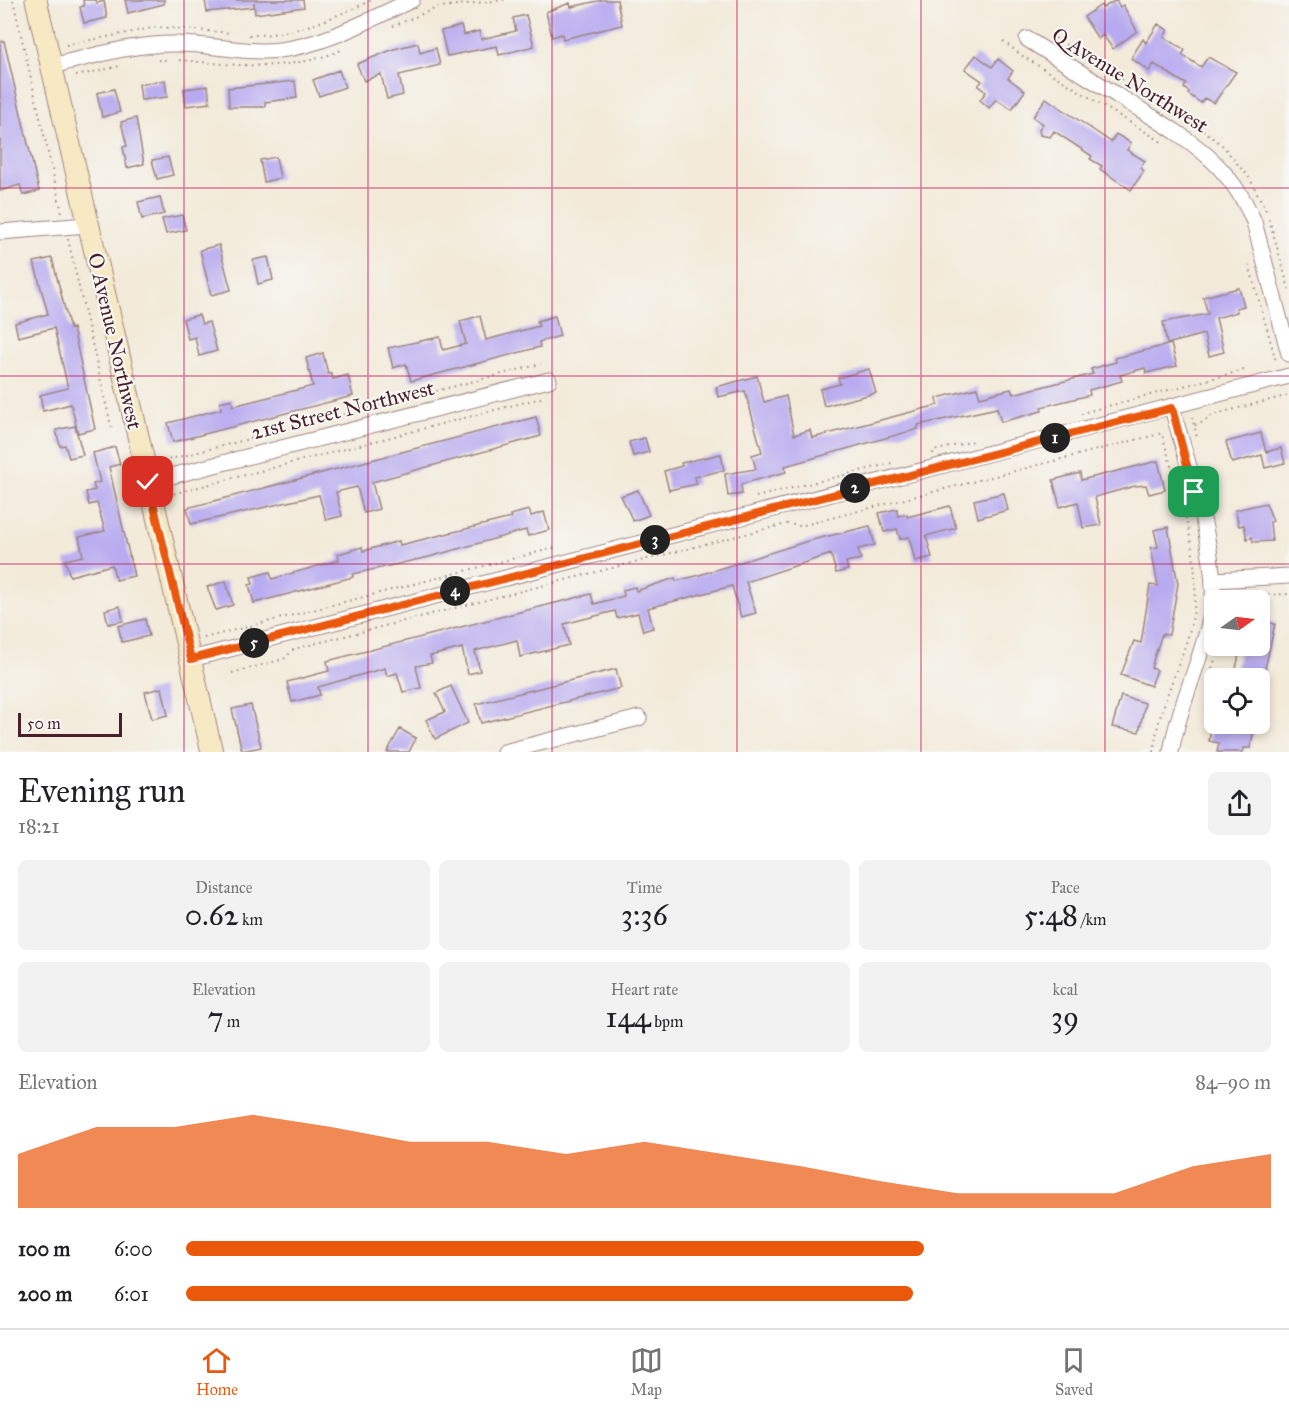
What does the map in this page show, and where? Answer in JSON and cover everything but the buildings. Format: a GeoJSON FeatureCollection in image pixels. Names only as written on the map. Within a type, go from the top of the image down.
{"type":"FeatureCollection","features":[{"type":"Feature","properties":{"kind":"street","name":"O Avenue Northwest"},"geometry":{"type":"LineString","coordinates":[[36,0],[212,752]]}},
{"type":"Feature","properties":{"kind":"street"},"geometry":{"type":"LineString","coordinates":[[52,66],[155,44],[182,44],[256,51],[301,46],[324,39],[412,0]]}},
{"type":"Feature","properties":{"kind":"street","name":"Q Avenue Northwest"},"geometry":{"type":"LineString","coordinates":[[1027,39],[1181,135],[1208,155],[1225,172],[1247,206],[1283,358]]}},
{"type":"Feature","properties":{"kind":"street"},"geometry":{"type":"LineString","coordinates":[[0,232],[87,225]]}},
{"type":"Feature","properties":{"kind":"street"},"geometry":{"type":"LineString","coordinates":[[191,659],[1289,376]]}},
{"type":"Feature","properties":{"kind":"street","name":"21st Street Northwest"},"geometry":{"type":"LineString","coordinates":[[148,482],[549,380]]}},
{"type":"Feature","properties":{"kind":"street"},"geometry":{"type":"LineString","coordinates":[[1171,752],[1174,731],[1211,613],[1214,580],[1210,554],[1172,408]]}},
{"type":"Feature","properties":{"kind":"street"},"geometry":{"type":"LineString","coordinates":[[1214,580],[1289,576]]}},
{"type":"Feature","properties":{"kind":"street"},"geometry":{"type":"LineString","coordinates":[[504,752],[639,718]]}},
{"type":"Feature","properties":{"kind":"path"},"geometry":{"type":"LineString","coordinates":[[14,0],[63,219]]}},
{"type":"Feature","properties":{"kind":"path"},"geometry":{"type":"LineString","coordinates":[[246,34],[281,33],[307,27],[372,0]]}},
{"type":"Feature","properties":{"kind":"path"},"geometry":{"type":"LineString","coordinates":[[63,46],[157,27],[240,34]]}},
{"type":"Feature","properties":{"kind":"path"},"geometry":{"type":"LineString","coordinates":[[1003,41],[1021,56],[1172,148],[1181,135]]}},
{"type":"Feature","properties":{"kind":"path"},"geometry":{"type":"LineString","coordinates":[[67,237],[112,430]]}},
{"type":"Feature","properties":{"kind":"path"},"geometry":{"type":"LineString","coordinates":[[1246,255],[1283,358]]}},
{"type":"Feature","properties":{"kind":"path"},"geometry":{"type":"LineString","coordinates":[[161,462],[541,364]]}},
{"type":"Feature","properties":{"kind":"path"},"geometry":{"type":"LineString","coordinates":[[1082,412],[1248,369]]}},
{"type":"Feature","properties":{"kind":"path"},"geometry":{"type":"LineString","coordinates":[[1186,427],[1204,422],[1212,415],[1289,395]]}},
{"type":"Feature","properties":{"kind":"path"},"geometry":{"type":"LineString","coordinates":[[168,495],[541,398]]}},
{"type":"Feature","properties":{"kind":"path"},"geometry":{"type":"LineString","coordinates":[[232,673],[285,659],[294,650],[329,640],[769,528],[787,524],[800,526],[1169,432]]}},
{"type":"Feature","properties":{"kind":"path"},"geometry":{"type":"LineString","coordinates":[[1154,752],[1164,702],[1190,631],[1196,586],[1193,555],[1162,434]]}},
{"type":"Feature","properties":{"kind":"path"},"geometry":{"type":"LineString","coordinates":[[933,452],[981,439]]}},
{"type":"Feature","properties":{"kind":"path"},"geometry":{"type":"LineString","coordinates":[[756,497],[892,462]]}},
{"type":"Feature","properties":{"kind":"path"},"geometry":{"type":"LineString","coordinates":[[202,638],[554,548]]}},
{"type":"Feature","properties":{"kind":"path"},"geometry":{"type":"LineString","coordinates":[[1270,595],[1289,594]]}},
{"type":"Feature","properties":{"kind":"route"},"geometry":{"type":"LineString","coordinates":[[148,482],[191,659],[1172,408],[1194,492]]}}]}
